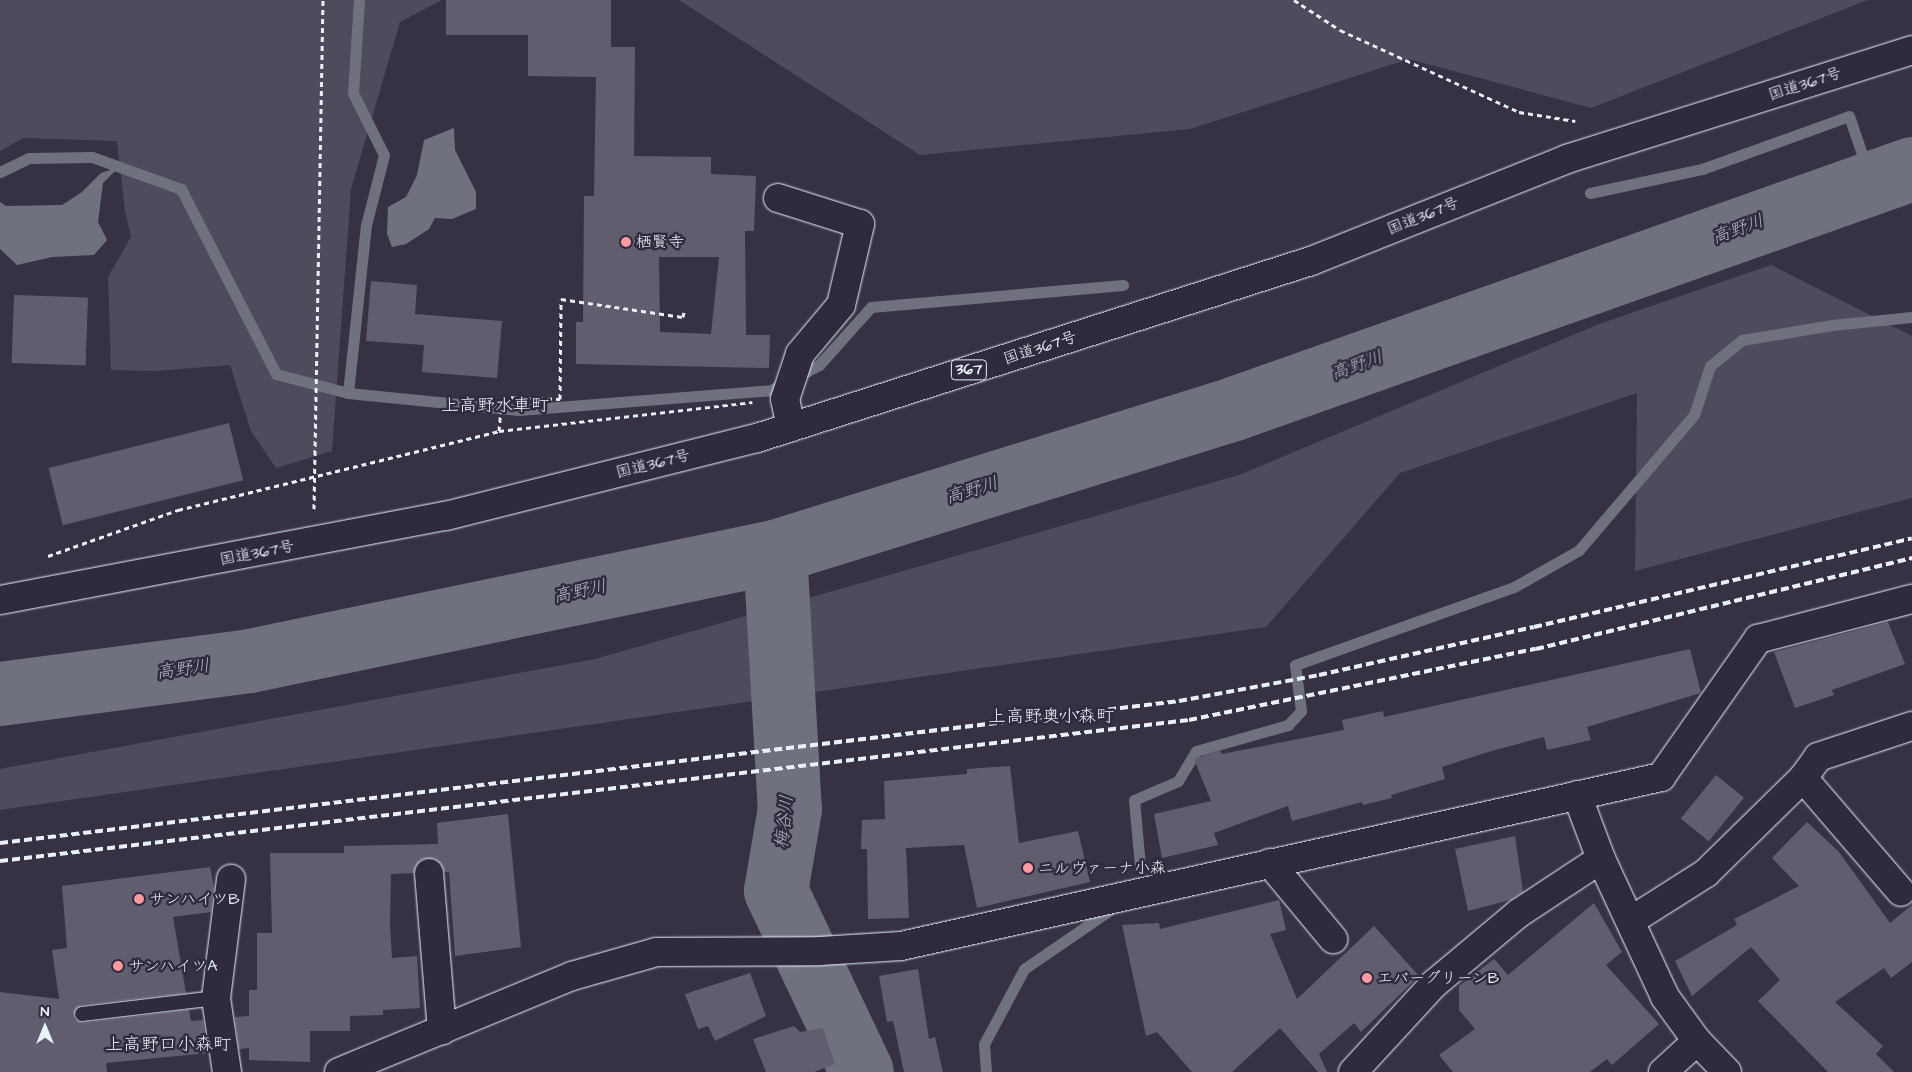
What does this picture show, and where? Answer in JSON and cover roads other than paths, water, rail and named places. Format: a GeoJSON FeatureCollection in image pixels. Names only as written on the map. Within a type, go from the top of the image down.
{"type":"FeatureCollection","features":[{"type":"Feature","properties":{"kind":"main road","name":"国道367号"},"geometry":{"type":"LineString","coordinates":[[0,600],[446,516],[791,427],[1311,261],[1566,159],[1912,50]]}},
{"type":"Feature","properties":{"kind":"main road"},"geometry":{"type":"LineString","coordinates":[[778,198],[860,224],[841,304],[800,354],[785,399],[791,427]]}},
{"type":"Feature","properties":{"kind":"main road"},"geometry":{"type":"LineString","coordinates":[[339,1072],[572,976],[656,952],[720,949],[786,952],[901,946],[1661,776],[1758,639],[1912,598]]}},
{"type":"Feature","properties":{"kind":"main road"},"geometry":{"type":"LineString","coordinates":[[1632,920],[1706,873],[1803,778],[1818,757],[1912,726]]}},
{"type":"Feature","properties":{"kind":"main road"},"geometry":{"type":"LineString","coordinates":[[1803,778],[1901,892]]}},
{"type":"Feature","properties":{"kind":"main road"},"geometry":{"type":"LineString","coordinates":[[1577,795],[1601,859],[1632,920],[1665,996],[1697,1041],[1727,1072]]}},
{"type":"Feature","properties":{"kind":"main road"},"geometry":{"type":"LineString","coordinates":[[1353,1072],[1434,984],[1519,912],[1601,859]]}},
{"type":"Feature","properties":{"kind":"main road"},"geometry":{"type":"LineString","coordinates":[[1270,864],[1333,939]]}},
{"type":"Feature","properties":{"kind":"main road"},"geometry":{"type":"LineString","coordinates":[[429,873],[442,1030]]}},
{"type":"Feature","properties":{"kind":"main road"},"geometry":{"type":"LineString","coordinates":[[227,1072],[216,998],[231,879]]}},
{"type":"Feature","properties":{"kind":"main road"},"geometry":{"type":"LineString","coordinates":[[1663,1072],[1697,1041]]}},
{"type":"Feature","properties":{"kind":"lane"},"geometry":{"type":"LineString","coordinates":[[82,1014],[216,998]]}},
{"type":"Feature","properties":{"kind":"water"},"geometry":{"type":"Polygon","coordinates":[[[454,128],[455,150],[476,192],[476,209],[452,219],[435,218],[429,229],[406,244],[392,247],[387,234],[388,207],[406,197],[417,175],[424,140],[454,128]]]}},
{"type":"Feature","properties":{"kind":"water"},"geometry":{"type":"Polygon","coordinates":[[[119,167],[103,183],[98,222],[107,240],[94,255],[52,257],[17,265],[0,249],[0,202],[6,206],[62,205],[82,192],[101,173],[119,167]]]}},
{"type":"Feature","properties":{"kind":"waterway"},"geometry":{"type":"LineString","coordinates":[[348,393],[366,225],[384,155],[353,93],[359,0]]}},
{"type":"Feature","properties":{"kind":"waterway"},"geometry":{"type":"LineString","coordinates":[[1590,193],[1702,169],[1849,116],[1872,183]]}},
{"type":"Feature","properties":{"kind":"waterway"},"geometry":{"type":"LineString","coordinates":[[0,172],[29,158],[92,157],[181,189],[276,374],[348,393],[519,410],[771,390],[819,365],[871,307],[1123,285]]}},
{"type":"Feature","properties":{"kind":"waterway","name":"高野川"},"geometry":{"type":"LineString","coordinates":[[0,694],[250,661],[775,552],[1234,409],[1912,169]]}},
{"type":"Feature","properties":{"kind":"waterway"},"geometry":{"type":"LineString","coordinates":[[1140,866],[1134,800],[1178,781],[1196,751],[1288,725],[1301,711],[1295,665],[1514,587],[1579,550],[1694,415],[1710,366],[1742,340],[1832,325],[1912,317]]}},
{"type":"Feature","properties":{"kind":"waterway","name":"梅谷川"},"geometry":{"type":"LineString","coordinates":[[775,552],[790,809],[776,891],[862,1072]]}},
{"type":"Feature","properties":{"kind":"waterway"},"geometry":{"type":"LineString","coordinates":[[986,1072],[984,1044],[1024,969],[1110,910]]}},
{"type":"Feature","properties":{"kind":"railway"},"geometry":{"type":"LineString","coordinates":[[0,843],[1179,701],[1319,675],[1534,627],[1912,538]]}},
{"type":"Feature","properties":{"kind":"railway"},"geometry":{"type":"LineString","coordinates":[[0,861],[1189,720],[1536,649],[1912,558]]}},
{"type":"Feature","properties":{"kind":"place","name":"栖賢寺"},"geometry":{"type":"Point","coordinates":[626,242]}},
{"type":"Feature","properties":{"kind":"place","name":"ニルヴァーナ小森"},"geometry":{"type":"Point","coordinates":[1028,868]}},
{"type":"Feature","properties":{"kind":"place","name":"サンハイツB"},"geometry":{"type":"Point","coordinates":[139,899]}},
{"type":"Feature","properties":{"kind":"place","name":"サンハイツA"},"geometry":{"type":"Point","coordinates":[118,966]}},
{"type":"Feature","properties":{"kind":"place","name":"エバーグリーンB"},"geometry":{"type":"Point","coordinates":[1367,978]}},
{"type":"Feature","properties":{"kind":"district","name":"上高野水車町"},"geometry":{"type":"Point","coordinates":[495,406]}},
{"type":"Feature","properties":{"kind":"district","name":"上高野奥小森町"},"geometry":{"type":"Point","coordinates":[1051,717]}},
{"type":"Feature","properties":{"kind":"district","name":"上高野口小森町"},"geometry":{"type":"Point","coordinates":[168,1045]}}]}
